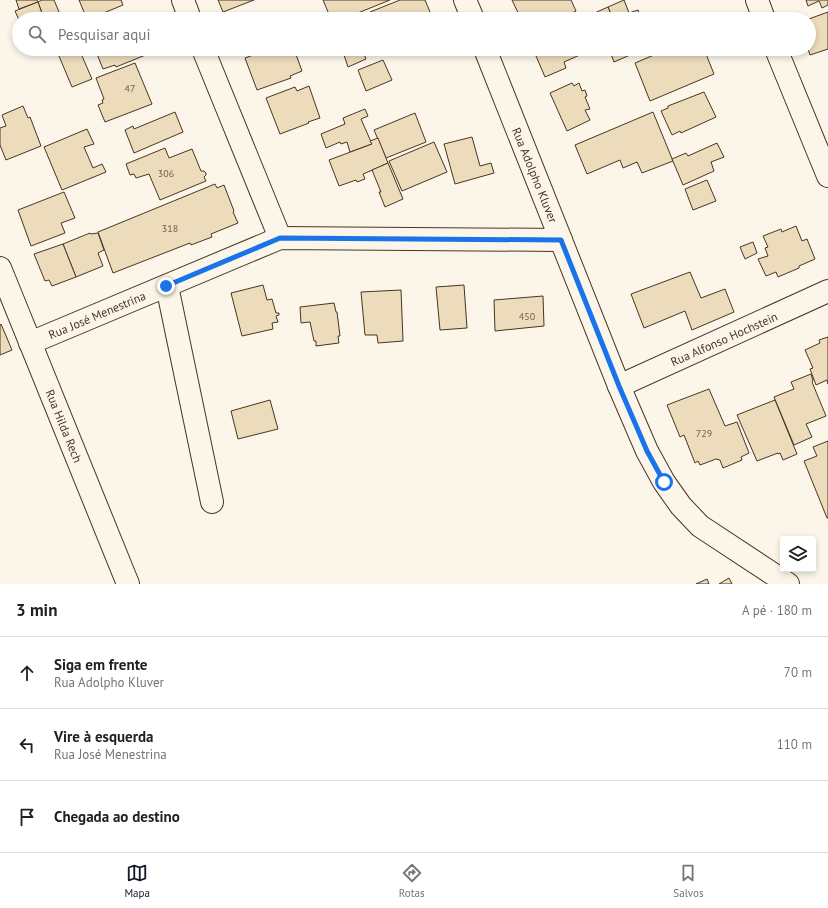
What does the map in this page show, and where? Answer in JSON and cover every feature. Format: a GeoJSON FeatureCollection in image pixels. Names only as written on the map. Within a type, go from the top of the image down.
{"type":"FeatureCollection","features":[{"type":"Feature","properties":{"kind":"street"},"geometry":{"type":"LineString","coordinates":[[183,0],[187,12]]}},
{"type":"Feature","properties":{"kind":"street"},"geometry":{"type":"LineString","coordinates":[[465,0],[470,12]]}},
{"type":"Feature","properties":{"kind":"street"},"geometry":{"type":"LineString","coordinates":[[757,0],[761,12]]}},
{"type":"Feature","properties":{"kind":"street"},"geometry":{"type":"LineString","coordinates":[[206,56],[280,238]]}},
{"type":"Feature","properties":{"kind":"street","name":"Rua Adolpho Kluver"},"geometry":{"type":"LineString","coordinates":[[488,56],[619,386],[647,451],[664,482],[681,506],[700,526],[788,584]]}},
{"type":"Feature","properties":{"kind":"street"},"geometry":{"type":"LineString","coordinates":[[779,56],[828,176]]}},
{"type":"Feature","properties":{"kind":"street","name":"Rua José Menestrina"},"geometry":{"type":"LineString","coordinates":[[30,343],[280,238],[561,240]]}},
{"type":"Feature","properties":{"kind":"street","name":"Rua Hilda Rech"},"geometry":{"type":"LineString","coordinates":[[0,268],[128,584]]}},
{"type":"Feature","properties":{"kind":"street"},"geometry":{"type":"LineString","coordinates":[[166,286],[212,502]]}},
{"type":"Feature","properties":{"kind":"street","name":"Rua Alfonso Hochstein"},"geometry":{"type":"LineString","coordinates":[[619,386],[828,292]]}},
{"type":"Feature","properties":{"kind":"building"},"geometry":{"type":"Polygon","coordinates":[[[16,0],[37,0],[38,2],[19,9],[16,0]]]}},
{"type":"Feature","properties":{"kind":"building"},"geometry":{"type":"Polygon","coordinates":[[[42,0],[54,0],[59,12],[42,12],[38,2],[42,0]]]}},
{"type":"Feature","properties":{"kind":"building"},"geometry":{"type":"Polygon","coordinates":[[[79,0],[121,0],[123,5],[106,12],[84,12],[79,0]]]}},
{"type":"Feature","properties":{"kind":"building"},"geometry":{"type":"Polygon","coordinates":[[[218,0],[254,0],[223,12],[218,0]]]}},
{"type":"Feature","properties":{"kind":"building"},"geometry":{"type":"Polygon","coordinates":[[[323,0],[390,0],[360,12],[328,12],[323,0]]]}},
{"type":"Feature","properties":{"kind":"building"},"geometry":{"type":"Polygon","coordinates":[[[400,0],[425,0],[430,12],[370,12],[400,0]]]}},
{"type":"Feature","properties":{"kind":"building"},"geometry":{"type":"Polygon","coordinates":[[[512,0],[571,0],[576,11],[574,12],[518,12],[512,0]]]}},
{"type":"Feature","properties":{"kind":"building"},"geometry":{"type":"Polygon","coordinates":[[[624,0],[629,12],[610,12],[608,7],[624,0]]]}},
{"type":"Feature","properties":{"kind":"building"},"geometry":{"type":"Polygon","coordinates":[[[806,0],[828,0],[828,5],[822,8],[819,1],[808,6],[806,0]]]}},
{"type":"Feature","properties":{"kind":"building"},"geometry":{"type":"Polygon","coordinates":[[[38,2],[42,12],[15,12],[38,2]]]}},
{"type":"Feature","properties":{"kind":"building"},"geometry":{"type":"Polygon","coordinates":[[[608,7],[610,12],[597,12],[608,7]]]}},
{"type":"Feature","properties":{"kind":"building"},"geometry":{"type":"Polygon","coordinates":[[[828,12],[828,49],[816,53],[816,16],[828,12]]]}},
{"type":"Feature","properties":{"kind":"building"},"geometry":{"type":"Polygon","coordinates":[[[59,56],[82,56],[92,79],[72,87],[59,56]]]}},
{"type":"Feature","properties":{"kind":"building"},"geometry":{"type":"Polygon","coordinates":[[[98,56],[143,56],[116,67],[115,65],[103,69],[98,56]]]}},
{"type":"Feature","properties":{"kind":"building"},"geometry":{"type":"Polygon","coordinates":[[[251,56],[297,56],[302,71],[290,76],[291,78],[257,90],[245,58],[251,56]]]}},
{"type":"Feature","properties":{"kind":"building"},"geometry":{"type":"Polygon","coordinates":[[[344,56],[365,56],[366,59],[348,67],[344,56]]]}},
{"type":"Feature","properties":{"kind":"building"},"geometry":{"type":"Polygon","coordinates":[[[536,56],[578,56],[564,62],[566,68],[545,77],[536,56]]]}},
{"type":"Feature","properties":{"kind":"building"},"geometry":{"type":"Polygon","coordinates":[[[612,56],[628,56],[614,62],[612,56]]]}},
{"type":"Feature","properties":{"kind":"building"},"geometry":{"type":"Polygon","coordinates":[[[652,56],[707,56],[714,74],[650,101],[635,63],[652,56]]]}},
{"type":"Feature","properties":{"kind":"building"},"geometry":{"type":"Polygon","coordinates":[[[383,60],[392,80],[366,91],[358,70],[383,60]]]}},
{"type":"Feature","properties":{"kind":"building"},"geometry":{"type":"Polygon","coordinates":[[[135,63],[152,104],[105,122],[98,105],[103,103],[102,100],[104,99],[96,78],[135,63]]]}},
{"type":"Feature","properties":{"kind":"building"},"geometry":{"type":"Polygon","coordinates":[[[572,83],[574,86],[579,83],[582,91],[585,90],[587,96],[585,97],[590,109],[585,110],[590,120],[567,131],[550,93],[572,83]]]}},
{"type":"Feature","properties":{"kind":"building"},"geometry":{"type":"Polygon","coordinates":[[[309,86],[320,118],[280,134],[266,98],[295,87],[297,91],[309,86]]]}},
{"type":"Feature","properties":{"kind":"building"},"geometry":{"type":"Polygon","coordinates":[[[704,92],[716,117],[681,133],[680,131],[672,135],[661,111],[668,108],[668,106],[704,92]]]}},
{"type":"Feature","properties":{"kind":"building"},"geometry":{"type":"Polygon","coordinates":[[[23,106],[28,118],[30,117],[41,146],[6,160],[0,145],[0,128],[6,126],[2,115],[23,106]]]}},
{"type":"Feature","properties":{"kind":"building"},"geometry":{"type":"Polygon","coordinates":[[[365,109],[368,116],[361,119],[372,144],[350,152],[347,142],[341,144],[340,142],[326,148],[321,134],[345,124],[343,118],[365,109]]]}},
{"type":"Feature","properties":{"kind":"building"},"geometry":{"type":"Polygon","coordinates":[[[175,112],[183,132],[134,153],[125,130],[133,126],[134,129],[175,112]]]}},
{"type":"Feature","properties":{"kind":"building"},"geometry":{"type":"Polygon","coordinates":[[[653,112],[673,161],[642,173],[637,162],[623,168],[620,160],[587,174],[575,145],[653,112]]]}},
{"type":"Feature","properties":{"kind":"building"},"geometry":{"type":"Polygon","coordinates":[[[415,113],[426,142],[386,158],[374,130],[415,113]]]}},
{"type":"Feature","properties":{"kind":"building"},"geometry":{"type":"Polygon","coordinates":[[[87,129],[94,144],[84,147],[93,168],[102,164],[106,172],[62,190],[44,147],[87,129]]]}},
{"type":"Feature","properties":{"kind":"building"},"geometry":{"type":"Polygon","coordinates":[[[472,137],[480,166],[491,163],[494,173],[455,184],[444,144],[472,137]]]}},
{"type":"Feature","properties":{"kind":"building"},"geometry":{"type":"Polygon","coordinates":[[[378,138],[388,163],[363,174],[365,179],[357,182],[356,180],[339,186],[329,160],[372,144],[370,141],[378,138]]]}},
{"type":"Feature","properties":{"kind":"building"},"geometry":{"type":"Polygon","coordinates":[[[434,142],[447,172],[402,191],[389,161],[434,142]]]}},
{"type":"Feature","properties":{"kind":"building"},"geometry":{"type":"Polygon","coordinates":[[[717,143],[724,157],[711,162],[714,171],[683,185],[672,159],[686,153],[688,156],[717,143]]]}},
{"type":"Feature","properties":{"kind":"building"},"geometry":{"type":"Polygon","coordinates":[[[165,148],[169,158],[192,149],[201,171],[206,173],[204,177],[206,181],[160,200],[149,174],[136,178],[134,174],[130,175],[126,164],[165,148]]]}},
{"type":"Feature","properties":{"kind":"building"},"geometry":{"type":"Polygon","coordinates":[[[388,163],[403,199],[385,207],[372,170],[388,163]]]}},
{"type":"Feature","properties":{"kind":"building"},"geometry":{"type":"Polygon","coordinates":[[[707,180],[716,201],[693,210],[685,189],[707,180]]]}},
{"type":"Feature","properties":{"kind":"building"},"geometry":{"type":"Polygon","coordinates":[[[215,184],[217,188],[224,185],[238,223],[211,234],[212,237],[191,245],[190,243],[113,273],[98,232],[215,184]]]}},
{"type":"Feature","properties":{"kind":"building"},"geometry":{"type":"Polygon","coordinates":[[[64,192],[75,218],[61,223],[65,233],[31,246],[18,210],[64,192]]]}},
{"type":"Feature","properties":{"kind":"building"},"geometry":{"type":"Polygon","coordinates":[[[796,226],[802,241],[807,239],[815,259],[778,277],[776,272],[766,276],[758,259],[768,256],[765,248],[768,247],[763,236],[781,229],[782,232],[796,226]]]}},
{"type":"Feature","properties":{"kind":"building"},"geometry":{"type":"Polygon","coordinates":[[[90,233],[98,233],[104,250],[98,253],[103,266],[76,277],[63,244],[90,233]]]}},
{"type":"Feature","properties":{"kind":"building"},"geometry":{"type":"Polygon","coordinates":[[[753,242],[757,253],[745,259],[740,247],[753,242]]]}},
{"type":"Feature","properties":{"kind":"building"},"geometry":{"type":"Polygon","coordinates":[[[63,244],[76,277],[52,286],[49,280],[45,281],[34,254],[63,244]]]}},
{"type":"Feature","properties":{"kind":"building"},"geometry":{"type":"Polygon","coordinates":[[[690,272],[701,298],[725,289],[734,312],[692,330],[685,311],[644,328],[631,294],[690,272]]]}},
{"type":"Feature","properties":{"kind":"building"},"geometry":{"type":"Polygon","coordinates":[[[263,285],[267,300],[272,299],[276,313],[279,313],[279,315],[276,316],[278,322],[272,323],[273,329],[242,336],[231,293],[263,285]]]}},
{"type":"Feature","properties":{"kind":"building"},"geometry":{"type":"Polygon","coordinates":[[[464,285],[467,328],[440,330],[436,287],[464,285]]]}},
{"type":"Feature","properties":{"kind":"building"},"geometry":{"type":"Polygon","coordinates":[[[401,290],[403,341],[378,343],[377,335],[365,335],[361,292],[401,290]]]}},
{"type":"Feature","properties":{"kind":"building"},"geometry":{"type":"Polygon","coordinates":[[[543,296],[544,326],[495,331],[494,300],[543,296]]]}},
{"type":"Feature","properties":{"kind":"building"},"geometry":{"type":"Polygon","coordinates":[[[334,303],[337,312],[340,336],[338,336],[339,343],[316,346],[316,341],[314,341],[310,322],[301,323],[300,307],[334,303]]]}},
{"type":"Feature","properties":{"kind":"building"},"geometry":{"type":"Polygon","coordinates":[[[1,324],[12,350],[0,355],[0,325],[1,324]]]}},
{"type":"Feature","properties":{"kind":"building"},"geometry":{"type":"Polygon","coordinates":[[[828,337],[828,384],[827,380],[816,385],[810,369],[813,368],[805,350],[820,343],[819,340],[828,337]]]}},
{"type":"Feature","properties":{"kind":"building"},"geometry":{"type":"Polygon","coordinates":[[[811,374],[812,382],[826,416],[806,424],[812,437],[794,445],[774,397],[794,389],[791,382],[811,374]]]}},
{"type":"Feature","properties":{"kind":"building"},"geometry":{"type":"Polygon","coordinates":[[[709,389],[725,426],[737,422],[749,453],[741,457],[742,460],[723,468],[720,460],[716,459],[700,465],[698,461],[695,463],[684,435],[680,437],[667,405],[709,389]]]}},
{"type":"Feature","properties":{"kind":"building"},"geometry":{"type":"Polygon","coordinates":[[[270,400],[278,429],[238,439],[231,411],[270,400]]]}},
{"type":"Feature","properties":{"kind":"building"},"geometry":{"type":"Polygon","coordinates":[[[775,400],[797,454],[783,460],[780,453],[778,453],[757,461],[737,415],[775,400]]]}},
{"type":"Feature","properties":{"kind":"building"},"geometry":{"type":"Polygon","coordinates":[[[828,441],[827,518],[804,461],[817,456],[813,447],[828,441]]]}},
{"type":"Feature","properties":{"kind":"building"},"geometry":{"type":"Polygon","coordinates":[[[729,578],[732,584],[719,584],[729,578]]]}},
{"type":"Feature","properties":{"kind":"building"},"geometry":{"type":"Polygon","coordinates":[[[707,579],[709,584],[696,584],[707,579]]]}},
{"type":"Feature","properties":{"kind":"route"},"geometry":{"type":"LineString","coordinates":[[166,286],[280,238],[561,240],[619,386],[647,451],[664,482]]}}]}
